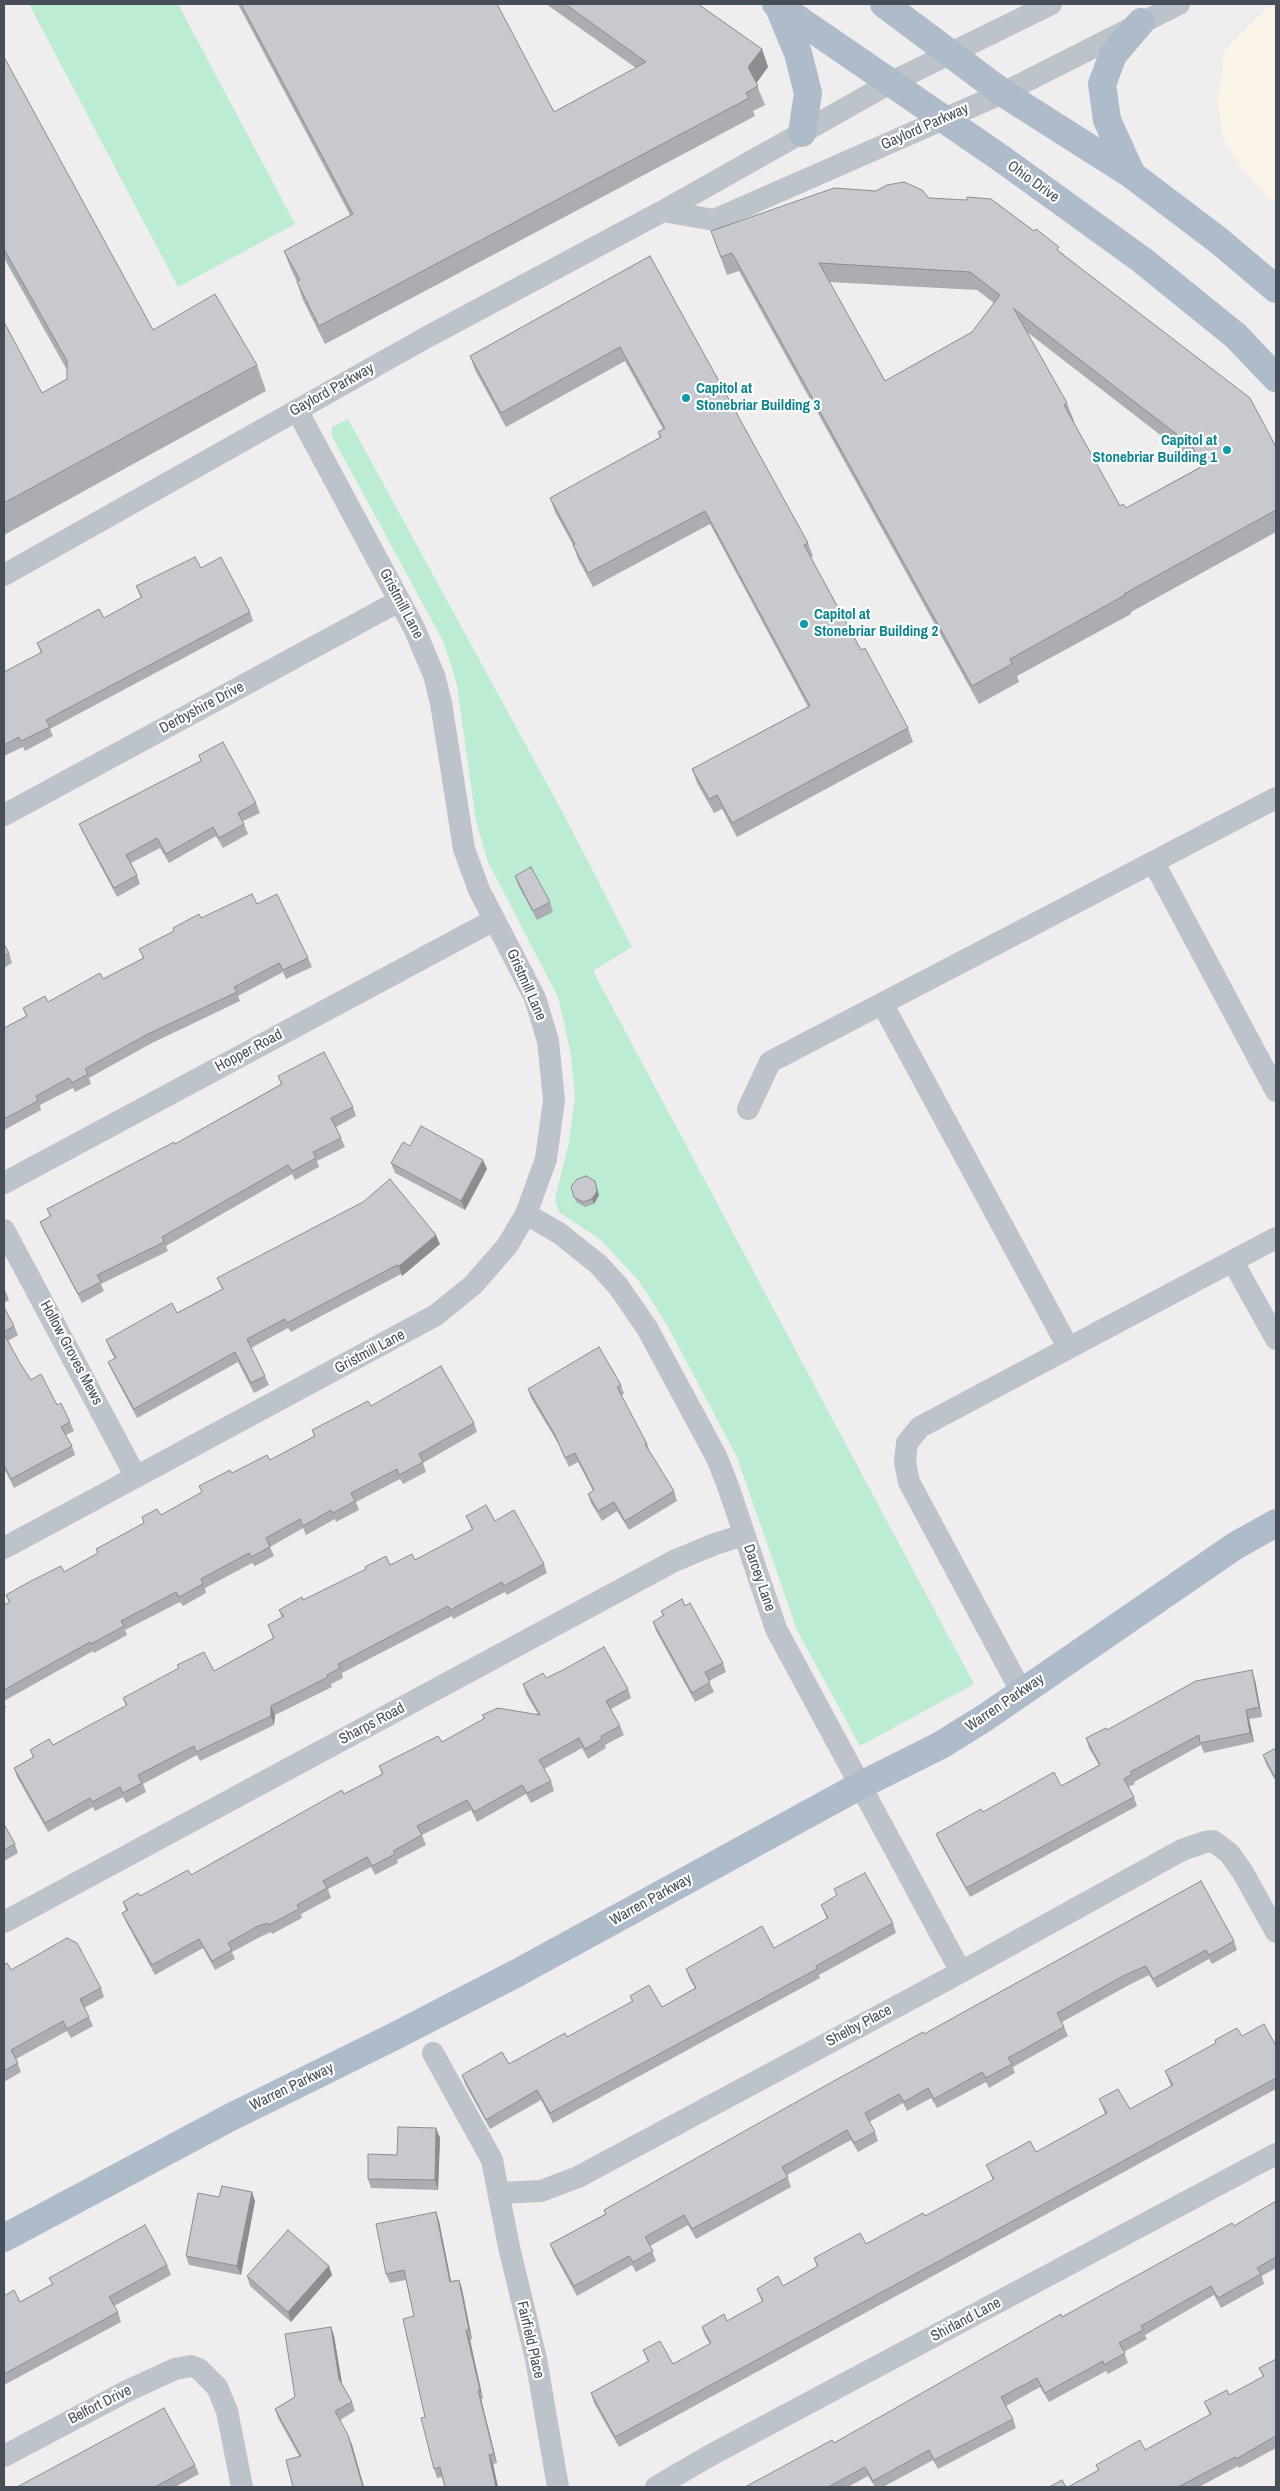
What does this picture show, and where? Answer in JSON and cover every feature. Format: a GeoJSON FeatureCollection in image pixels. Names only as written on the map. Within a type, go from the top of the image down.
{"type":"FeatureCollection","features":[{"type":"Feature","properties":{"kind":"main road"},"geometry":{"type":"LineString","coordinates":[[777,4],[798,53],[808,93],[802,133]]}},
{"type":"Feature","properties":{"kind":"main road","name":"Ohio Drive"},"geometry":{"type":"LineString","coordinates":[[777,4],[892,82],[1142,260],[1236,336],[1276,378]]}},
{"type":"Feature","properties":{"kind":"main road"},"geometry":{"type":"LineString","coordinates":[[884,4],[1003,93],[1132,175],[1218,240],[1276,289]]}},
{"type":"Feature","properties":{"kind":"main road"},"geometry":{"type":"LineString","coordinates":[[1132,175],[1107,120],[1102,84],[1113,55],[1141,22]]}},
{"type":"Feature","properties":{"kind":"main road","name":"Warren Parkway"},"geometry":{"type":"LineString","coordinates":[[4,2238],[229,2118],[395,2036],[517,1972],[861,1785],[941,1744],[1236,1546],[1276,1523]]}},
{"type":"Feature","properties":{"kind":"street","name":"Gaylord Parkway"},"geometry":{"type":"LineString","coordinates":[[4,575],[428,337],[663,211],[892,82],[1051,4]]}},
{"type":"Feature","properties":{"kind":"street","name":"Gaylord Parkway"},"geometry":{"type":"LineString","coordinates":[[663,211],[714,220],[1003,93],[1179,4]]}},
{"type":"Feature","properties":{"kind":"street","name":"Gristmill Lane"},"geometry":{"type":"LineString","coordinates":[[4,1548],[436,1315],[484,1274],[507,1246],[526,1214],[540,1180],[550,1137],[554,1100],[548,1041],[535,998],[473,877],[464,849],[441,703],[434,675],[424,647],[297,410]]}},
{"type":"Feature","properties":{"kind":"street","name":"Derbyshire Drive"},"geometry":{"type":"LineString","coordinates":[[4,815],[399,601]]}},
{"type":"Feature","properties":{"kind":"street"},"geometry":{"type":"LineString","coordinates":[[748,1109],[770,1062],[883,1005],[1276,798]]}},
{"type":"Feature","properties":{"kind":"street"},"geometry":{"type":"LineString","coordinates":[[1154,863],[1276,1091]]}},
{"type":"Feature","properties":{"kind":"street","name":"Hopper Road"},"geometry":{"type":"LineString","coordinates":[[4,1183],[494,920]]}},
{"type":"Feature","properties":{"kind":"street"},"geometry":{"type":"LineString","coordinates":[[883,1005],[1068,1347]]}},
{"type":"Feature","properties":{"kind":"street","name":"Darcey Lane"},"geometry":{"type":"LineString","coordinates":[[526,1214],[559,1232],[588,1254],[618,1286],[636,1309],[717,1458],[776,1629],[962,1972]]}},
{"type":"Feature","properties":{"kind":"street","name":"Hollow Groves Mews"},"geometry":{"type":"LineString","coordinates":[[4,1230],[136,1477]]}},
{"type":"Feature","properties":{"kind":"street"},"geometry":{"type":"LineString","coordinates":[[1021,1691],[909,1482],[904,1462],[907,1443],[920,1427],[1068,1347],[1234,1262],[1276,1238]]}},
{"type":"Feature","properties":{"kind":"street"},"geometry":{"type":"LineString","coordinates":[[1234,1262],[1276,1339]]}},
{"type":"Feature","properties":{"kind":"street","name":"Sharps Road"},"geometry":{"type":"LineString","coordinates":[[4,1922],[674,1562],[715,1544],[744,1535]]}},
{"type":"Feature","properties":{"kind":"street","name":"Shelby Place"},"geometry":{"type":"LineString","coordinates":[[500,2194],[541,2191],[578,2177],[962,1972],[1182,1850],[1205,1842],[1212,1841],[1229,1853],[1242,1871],[1276,1932]]}},
{"type":"Feature","properties":{"kind":"street","name":"Fairfield Place"},"geometry":{"type":"LineString","coordinates":[[433,2053],[492,2160],[509,2248],[536,2359],[558,2487]]}},
{"type":"Feature","properties":{"kind":"street","name":"Shirland Lane"},"geometry":{"type":"LineString","coordinates":[[656,2487],[711,2455],[1276,2154]]}},
{"type":"Feature","properties":{"kind":"street","name":"Belfort Drive"},"geometry":{"type":"LineString","coordinates":[[4,2456],[127,2391],[175,2369],[191,2366],[199,2369],[217,2387],[227,2411],[242,2487]]}},
{"type":"Feature","properties":{"kind":"shaded area"},"geometry":{"type":"Polygon","coordinates":[[[1272,4],[1276,4],[1276,205],[1241,167],[1223,137],[1218,102],[1225,50],[1272,4]]]}},
{"type":"Feature","properties":{"kind":"green space"},"geometry":{"type":"Polygon","coordinates":[[[29,4],[178,4],[295,224],[178,287],[29,4]]]}},
{"type":"Feature","properties":{"kind":"green space"},"geometry":{"type":"Polygon","coordinates":[[[348,419],[564,815],[632,947],[593,971],[974,1684],[860,1746],[797,1630],[737,1457],[667,1325],[638,1280],[601,1240],[559,1212],[555,1198],[569,1142],[575,1097],[571,1054],[558,997],[488,862],[476,821],[457,685],[444,643],[332,436],[332,427],[348,419]]]}},
{"type":"Feature","properties":{"kind":"building"},"geometry":{"type":"Polygon","coordinates":[[[241,4],[497,4],[554,112],[646,62],[565,4],[698,4],[762,49],[748,67],[758,86],[746,93],[749,98],[319,326],[297,282],[300,280],[284,251],[353,214],[241,4]]]}},
{"type":"Feature","properties":{"kind":"building"},"geometry":{"type":"Polygon","coordinates":[[[4,57],[153,330],[215,294],[257,365],[4,503],[4,322],[42,393],[67,379],[67,361],[4,249],[4,57]]]}},
{"type":"Feature","properties":{"kind":"building","name":"Capitol at Stonebriar Building 1"},"geometry":{"type":"Polygon","coordinates":[[[904,182],[922,190],[929,198],[967,200],[967,197],[991,199],[1034,231],[1036,229],[1059,247],[1057,250],[1250,398],[1276,447],[1276,510],[1010,659],[1012,664],[972,686],[732,253],[721,257],[711,231],[834,188],[876,191],[887,185],[904,182]],[[819,263],[885,381],[972,332],[1000,295],[970,272],[819,263]],[[1014,309],[1067,403],[1064,405],[1120,506],[1123,504],[1126,508],[1203,466],[1192,446],[1014,309]]]}},
{"type":"Feature","properties":{"kind":"building"},"geometry":{"type":"Polygon","coordinates":[[[650,256],[808,543],[804,545],[861,650],[865,648],[908,728],[732,823],[717,795],[709,799],[692,769],[810,706],[705,511],[588,573],[573,545],[575,544],[550,498],[661,437],[658,432],[665,428],[620,347],[501,413],[470,356],[650,256]]]}},
{"type":"Feature","properties":{"kind":"building"},"geometry":{"type":"Polygon","coordinates":[[[195,557],[201,568],[221,557],[250,612],[46,720],[50,727],[21,741],[19,737],[4,745],[4,672],[42,652],[37,643],[99,609],[104,618],[142,597],[136,586],[195,557]]]}},
{"type":"Feature","properties":{"kind":"building"},"geometry":{"type":"Polygon","coordinates":[[[223,742],[256,803],[238,813],[244,824],[219,838],[213,827],[166,854],[157,838],[126,855],[137,875],[114,888],[79,824],[201,761],[199,755],[223,742]]]}},
{"type":"Feature","properties":{"kind":"building"},"geometry":{"type":"Polygon","coordinates":[[[531,867],[550,902],[533,911],[515,876],[531,867]]]}},
{"type":"Feature","properties":{"kind":"building"},"geometry":{"type":"Polygon","coordinates":[[[252,894],[257,904],[277,894],[308,958],[283,970],[279,963],[234,987],[237,992],[146,1035],[85,1069],[88,1074],[72,1083],[69,1078],[36,1096],[38,1101],[4,1119],[4,1028],[27,1016],[23,1008],[45,996],[48,1002],[100,973],[103,979],[144,958],[139,949],[174,931],[173,928],[199,914],[201,918],[252,894]]]}},
{"type":"Feature","properties":{"kind":"building"},"geometry":{"type":"Polygon","coordinates":[[[4,944],[9,953],[4,956],[4,944]]]}},
{"type":"Feature","properties":{"kind":"building"},"geometry":{"type":"Polygon","coordinates":[[[324,1052],[353,1107],[331,1118],[341,1138],[313,1152],[316,1158],[292,1171],[288,1165],[162,1237],[164,1242],[97,1275],[101,1282],[78,1294],[40,1222],[51,1216],[47,1209],[174,1142],[175,1144],[282,1084],[278,1076],[324,1052]]]}},
{"type":"Feature","properties":{"kind":"building"},"geometry":{"type":"Polygon","coordinates":[[[421,1126],[483,1160],[461,1201],[391,1163],[403,1142],[410,1146],[421,1126]]]}},
{"type":"Feature","properties":{"kind":"building"},"geometry":{"type":"Polygon","coordinates":[[[586,1176],[595,1181],[597,1191],[592,1199],[583,1202],[574,1197],[571,1187],[577,1179],[586,1176]]]}},
{"type":"Feature","properties":{"kind":"building"},"geometry":{"type":"Polygon","coordinates":[[[390,1179],[436,1235],[399,1266],[397,1265],[287,1323],[285,1319],[247,1339],[265,1376],[251,1383],[235,1352],[134,1409],[108,1362],[116,1358],[106,1340],[172,1303],[177,1313],[223,1289],[217,1278],[363,1202],[390,1179]]]}},
{"type":"Feature","properties":{"kind":"building"},"geometry":{"type":"Polygon","coordinates":[[[4,1307],[14,1326],[4,1332],[4,1307]]]}},
{"type":"Feature","properties":{"kind":"building"},"geometry":{"type":"Polygon","coordinates":[[[4,1334],[31,1380],[41,1374],[57,1405],[61,1403],[70,1422],[61,1427],[72,1446],[11,1479],[4,1465],[4,1334]]]}},
{"type":"Feature","properties":{"kind":"building"},"geometry":{"type":"Polygon","coordinates":[[[599,1347],[621,1385],[617,1387],[647,1444],[645,1444],[674,1491],[625,1521],[614,1502],[598,1511],[588,1494],[594,1490],[575,1453],[565,1458],[555,1435],[528,1389],[599,1347]]]}},
{"type":"Feature","properties":{"kind":"building"},"geometry":{"type":"Polygon","coordinates":[[[441,1366],[474,1423],[419,1454],[423,1462],[399,1475],[397,1469],[351,1493],[355,1501],[333,1513],[331,1510],[303,1526],[300,1519],[266,1538],[270,1547],[251,1557],[249,1553],[201,1579],[203,1584],[179,1597],[176,1592],[121,1621],[124,1626],[91,1644],[90,1642],[4,1690],[4,1605],[10,1602],[6,1595],[61,1566],[64,1572],[98,1553],[96,1549],[144,1523],[142,1517],[157,1509],[161,1515],[202,1492],[199,1486],[230,1470],[232,1473],[267,1455],[270,1460],[315,1436],[312,1430],[368,1401],[371,1406],[441,1366]]]}},
{"type":"Feature","properties":{"kind":"building"},"geometry":{"type":"Polygon","coordinates":[[[486,1505],[495,1521],[514,1510],[544,1564],[504,1586],[502,1582],[450,1610],[448,1606],[338,1664],[340,1668],[327,1675],[328,1677],[271,1706],[271,1716],[196,1752],[194,1746],[138,1775],[142,1783],[123,1793],[120,1787],[92,1802],[90,1798],[45,1823],[14,1768],[34,1757],[30,1750],[49,1739],[53,1745],[127,1705],[123,1698],[179,1668],[177,1665],[204,1652],[214,1671],[274,1638],[268,1625],[284,1616],[279,1610],[302,1597],[303,1600],[366,1569],[365,1567],[386,1556],[390,1565],[412,1554],[415,1560],[473,1529],[466,1516],[486,1505]]]}},
{"type":"Feature","properties":{"kind":"building"},"geometry":{"type":"Polygon","coordinates":[[[682,1599],[685,1606],[690,1603],[723,1663],[705,1672],[710,1682],[692,1693],[653,1622],[664,1615],[661,1611],[682,1599]]]}},
{"type":"Feature","properties":{"kind":"building"},"geometry":{"type":"Polygon","coordinates":[[[604,1647],[628,1689],[606,1701],[620,1726],[601,1736],[602,1739],[585,1749],[579,1738],[539,1760],[551,1781],[527,1793],[522,1785],[474,1812],[467,1800],[417,1826],[422,1835],[393,1851],[395,1854],[372,1866],[367,1857],[323,1881],[327,1888],[297,1905],[299,1909],[269,1925],[268,1923],[258,1926],[228,1943],[232,1950],[212,1961],[199,1939],[152,1965],[122,1913],[128,1910],[123,1902],[138,1893],[140,1896],[188,1870],[191,1875],[342,1790],[344,1794],[383,1774],[379,1766],[438,1736],[442,1742],[485,1718],[482,1715],[498,1708],[540,1715],[523,1684],[543,1673],[546,1678],[604,1647]]]}},
{"type":"Feature","properties":{"kind":"building"},"geometry":{"type":"Polygon","coordinates":[[[1252,1670],[1259,1707],[1246,1710],[1250,1733],[1200,1743],[1199,1735],[1130,1772],[1132,1774],[1124,1779],[1134,1797],[966,1888],[936,1834],[981,1809],[983,1812],[1054,1772],[1061,1786],[1100,1765],[1086,1738],[1106,1728],[1107,1730],[1196,1681],[1252,1670]]]}},
{"type":"Feature","properties":{"kind":"building"},"geometry":{"type":"Polygon","coordinates":[[[1276,1748],[1276,1779],[1263,1755],[1276,1748]]]}},
{"type":"Feature","properties":{"kind":"building"},"geometry":{"type":"Polygon","coordinates":[[[4,1824],[15,1844],[4,1850],[4,1824]]]}},
{"type":"Feature","properties":{"kind":"building"},"geometry":{"type":"Polygon","coordinates":[[[865,1873],[893,1923],[816,1966],[817,1969],[550,2113],[537,2090],[486,2120],[462,2075],[502,2052],[509,2064],[565,2033],[567,2037],[633,2001],[630,1996],[649,1985],[662,2007],[696,1988],[686,1969],[762,1926],[774,1948],[828,1918],[821,1905],[837,1895],[834,1889],[865,1873]]]}},
{"type":"Feature","properties":{"kind":"building"},"geometry":{"type":"Polygon","coordinates":[[[1201,1881],[1234,1941],[1209,1955],[1206,1950],[1153,1979],[1146,1966],[1123,1976],[1057,2013],[1064,2027],[1008,2058],[1012,2064],[986,2078],[982,2072],[934,2099],[928,2088],[904,2102],[899,2094],[865,2113],[875,2132],[854,2143],[847,2130],[782,2167],[788,2177],[692,2229],[684,2215],[645,2237],[653,2251],[633,2262],[629,2256],[574,2286],[550,2244],[606,2214],[604,2210],[823,2087],[923,2032],[924,2034],[1201,1881]]]}},
{"type":"Feature","properties":{"kind":"building"},"geometry":{"type":"Polygon","coordinates":[[[67,1938],[77,1943],[101,1988],[80,1999],[89,2017],[67,2029],[63,2021],[11,2050],[18,2063],[4,2071],[4,1965],[7,1963],[11,1970],[67,1938]]]}},
{"type":"Feature","properties":{"kind":"building"},"geometry":{"type":"Polygon","coordinates":[[[1264,2024],[1276,2046],[1276,2078],[615,2437],[591,2393],[649,2361],[643,2350],[660,2341],[673,2364],[711,2343],[702,2327],[724,2314],[727,2321],[763,2301],[757,2289],[778,2276],[783,2286],[818,2266],[814,2258],[860,2233],[866,2244],[923,2213],[925,2216],[994,2179],[986,2165],[1030,2141],[1036,2152],[1107,2113],[1099,2099],[1118,2089],[1130,2109],[1173,2085],[1165,2071],[1216,2043],[1215,2040],[1237,2028],[1242,2036],[1264,2024]]]}},
{"type":"Feature","properties":{"kind":"building"},"geometry":{"type":"Polygon","coordinates":[[[398,2127],[436,2128],[435,2180],[368,2179],[368,2154],[397,2155],[398,2127]]]}},
{"type":"Feature","properties":{"kind":"building"},"geometry":{"type":"Polygon","coordinates":[[[222,2186],[252,2192],[237,2266],[186,2256],[198,2193],[219,2197],[222,2186]]]}},
{"type":"Feature","properties":{"kind":"building"},"geometry":{"type":"Polygon","coordinates":[[[1276,2201],[1276,2257],[1257,2268],[1261,2274],[1218,2298],[1211,2286],[1141,2326],[1143,2330],[1119,2343],[1125,2353],[1104,2365],[1103,2361],[1045,2393],[1037,2378],[1001,2397],[1013,2419],[934,2460],[929,2450],[873,2481],[865,2467],[828,2487],[745,2487],[832,2440],[834,2443],[1061,2314],[1062,2317],[1232,2223],[1234,2226],[1276,2201]]]}},
{"type":"Feature","properties":{"kind":"building"},"geometry":{"type":"Polygon","coordinates":[[[436,2212],[450,2282],[459,2280],[469,2330],[466,2330],[480,2390],[478,2390],[494,2454],[489,2455],[496,2487],[445,2487],[440,2467],[434,2469],[421,2418],[425,2417],[403,2319],[414,2316],[404,2270],[386,2274],[376,2224],[436,2212]]]}},
{"type":"Feature","properties":{"kind":"building"},"geometry":{"type":"Polygon","coordinates":[[[145,2225],[167,2265],[109,2297],[118,2312],[4,2374],[4,2296],[14,2290],[20,2302],[53,2284],[49,2278],[145,2225]]]}},
{"type":"Feature","properties":{"kind":"building"},"geometry":{"type":"Polygon","coordinates":[[[288,2230],[329,2266],[288,2312],[247,2276],[288,2230]]]}},
{"type":"Feature","properties":{"kind":"building"},"geometry":{"type":"Polygon","coordinates":[[[331,2327],[339,2379],[352,2402],[335,2411],[348,2435],[363,2487],[293,2487],[286,2460],[301,2456],[275,2409],[295,2397],[285,2334],[331,2327]]]}},
{"type":"Feature","properties":{"kind":"building"},"geometry":{"type":"Polygon","coordinates":[[[1276,2359],[1276,2436],[1236,2459],[1235,2457],[1178,2487],[1068,2487],[1099,2470],[1096,2465],[1140,2440],[1145,2450],[1211,2414],[1204,2402],[1227,2390],[1229,2395],[1264,2376],[1259,2368],[1276,2359]]]}},
{"type":"Feature","properties":{"kind":"building"},"geometry":{"type":"Polygon","coordinates":[[[164,2408],[195,2465],[155,2487],[17,2487],[164,2408]]]}},
{"type":"Feature","properties":{"kind":"building"},"geometry":{"type":"Polygon","coordinates":[[[1062,2480],[1066,2487],[1049,2487],[1062,2480]]]}},
{"type":"Feature","properties":{"kind":"place","name":"Capitol at Stonebriar Building 3"},"geometry":{"type":"Point","coordinates":[686,398]}},
{"type":"Feature","properties":{"kind":"place","name":"Capitol at Stonebriar Building 1"},"geometry":{"type":"Point","coordinates":[1227,450]}},
{"type":"Feature","properties":{"kind":"place","name":"Capitol at Stonebriar Building 2"},"geometry":{"type":"Point","coordinates":[804,624]}}]}
